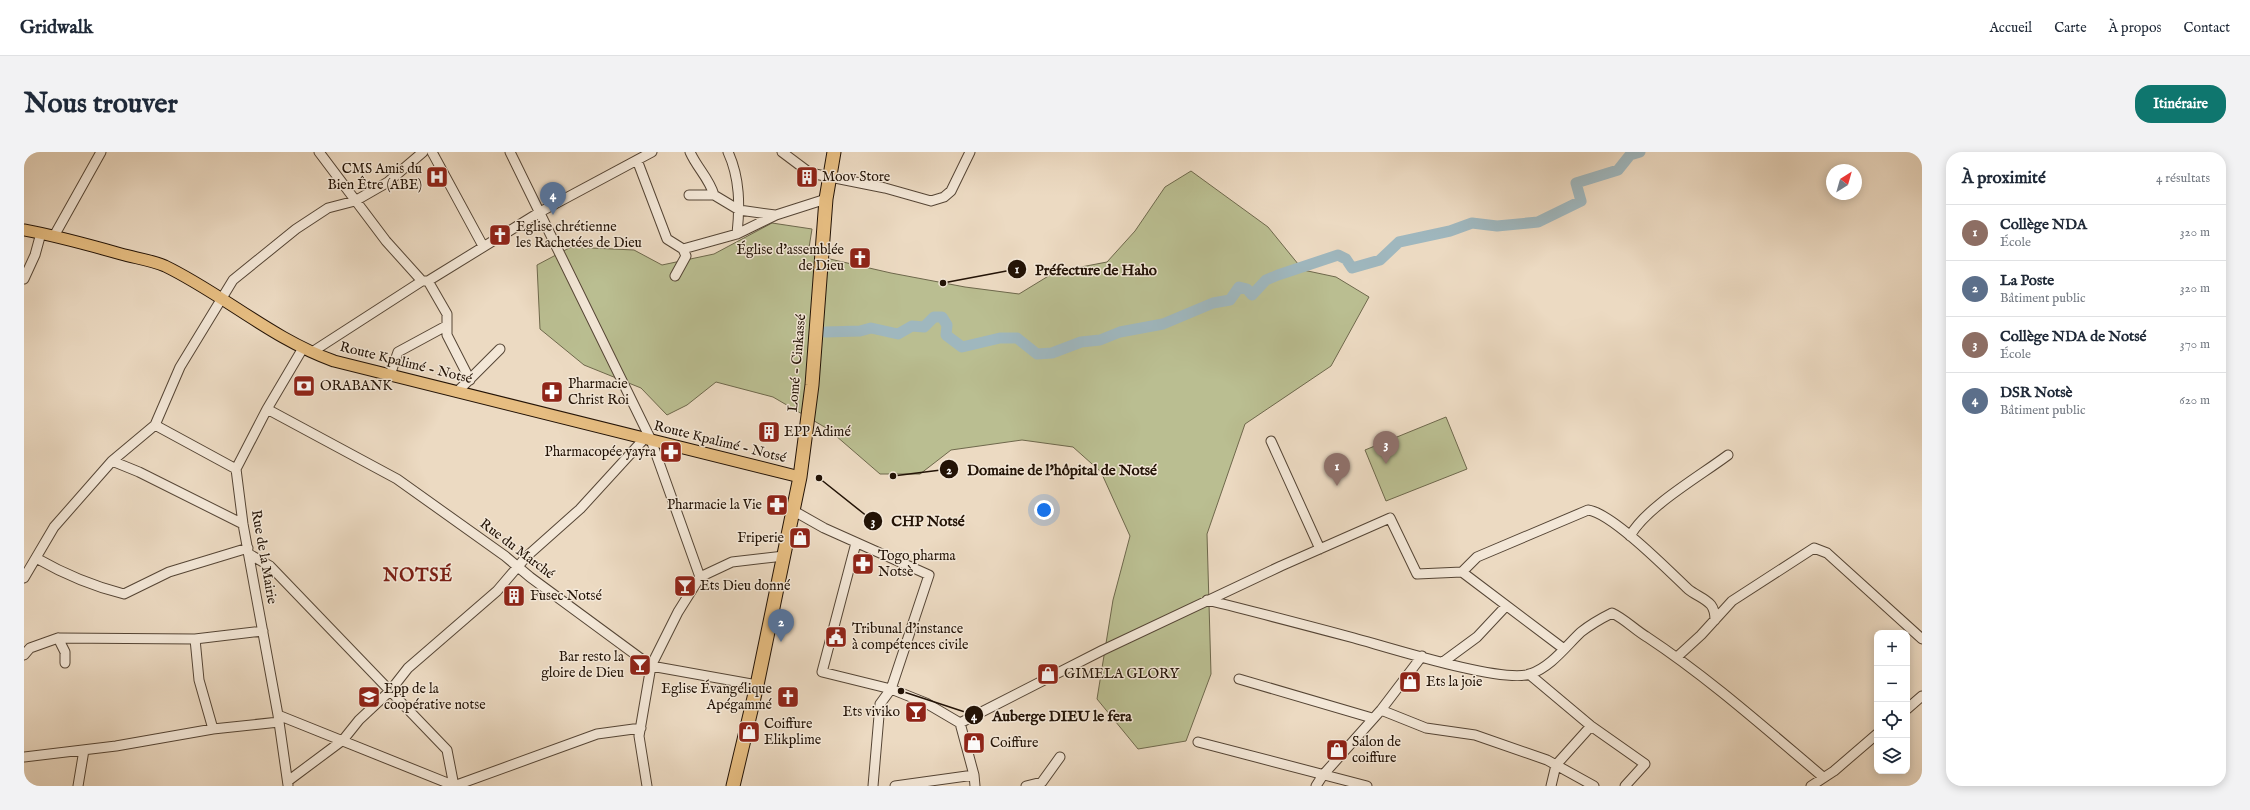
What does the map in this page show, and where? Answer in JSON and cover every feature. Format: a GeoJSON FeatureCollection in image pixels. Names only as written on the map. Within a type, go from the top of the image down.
{"type":"FeatureCollection","features":[{"type":"Feature","properties":{"kind":"highway","name":"Lomé - Cinkassé"},"geometry":{"type":"LineString","coordinates":[[733,786],[757,684],[794,512],[800,477],[812,384],[828,176],[834,152]]}},
{"type":"Feature","properties":{"kind":"main road","name":"Route Kpalimé - Notsé"},"geometry":{"type":"LineString","coordinates":[[24,230],[54,236],[164,266],[307,350],[347,365],[800,477]]}},
{"type":"Feature","properties":{"kind":"street"},"geometry":{"type":"LineString","coordinates":[[54,236],[101,152]]}},
{"type":"Feature","properties":{"kind":"street"},"geometry":{"type":"LineString","coordinates":[[319,152],[386,241],[425,281],[447,314],[447,335],[470,380]]}},
{"type":"Feature","properties":{"kind":"street"},"geometry":{"type":"LineString","coordinates":[[24,578],[54,527],[112,461],[155,425],[180,367],[233,280],[296,229],[328,208],[355,200],[388,182],[423,152]]}},
{"type":"Feature","properties":{"kind":"street"},"geometry":{"type":"LineString","coordinates":[[432,152],[483,246]]}},
{"type":"Feature","properties":{"kind":"street"},"geometry":{"type":"LineString","coordinates":[[510,152],[540,212],[647,440],[700,577]]}},
{"type":"Feature","properties":{"kind":"street"},"geometry":{"type":"LineString","coordinates":[[155,425],[236,469],[267,409],[307,350],[540,212],[652,152]]}},
{"type":"Feature","properties":{"kind":"street"},"geometry":{"type":"LineString","coordinates":[[690,152],[694,162],[711,184],[714,195]]}},
{"type":"Feature","properties":{"kind":"street"},"geometry":{"type":"LineString","coordinates":[[782,152],[810,173],[931,201],[944,197],[951,192],[970,152]]}},
{"type":"Feature","properties":{"kind":"street"},"geometry":{"type":"LineString","coordinates":[[730,153],[736,174],[739,210],[737,234]]}},
{"type":"Feature","properties":{"kind":"street"},"geometry":{"type":"LineString","coordinates":[[637,160],[667,239],[683,249],[686,256],[675,276]]}},
{"type":"Feature","properties":{"kind":"street"},"geometry":{"type":"LineString","coordinates":[[689,194],[714,195],[739,210],[776,215]]}},
{"type":"Feature","properties":{"kind":"street"},"geometry":{"type":"LineString","coordinates":[[683,249],[737,234],[776,215],[826,199]]}},
{"type":"Feature","properties":{"kind":"street"},"geometry":{"type":"LineString","coordinates":[[24,279],[35,255],[41,233]]}},
{"type":"Feature","properties":{"kind":"street"},"geometry":{"type":"LineString","coordinates":[[390,375],[398,352],[446,326]]}},
{"type":"Feature","properties":{"kind":"street"},"geometry":{"type":"LineString","coordinates":[[457,392],[500,349]]}},
{"type":"Feature","properties":{"kind":"street","name":"Rue du Marché"},"geometry":{"type":"LineString","coordinates":[[267,409],[397,479],[518,566],[650,666],[757,684]]}},
{"type":"Feature","properties":{"kind":"street"},"geometry":{"type":"LineString","coordinates":[[288,784],[343,740],[359,720],[390,691],[408,668],[497,591],[518,566],[580,509],[647,440]]}},
{"type":"Feature","properties":{"kind":"street"},"geometry":{"type":"LineString","coordinates":[[1271,441],[1320,549]]}},
{"type":"Feature","properties":{"kind":"street"},"geometry":{"type":"LineString","coordinates":[[1630,536],[1640,521],[1664,501],[1728,455]]}},
{"type":"Feature","properties":{"kind":"street"},"geometry":{"type":"LineString","coordinates":[[112,461],[139,472],[243,524]]}},
{"type":"Feature","properties":{"kind":"street","name":"Rue de la Mairie"},"geometry":{"type":"LineString","coordinates":[[236,469],[243,524],[279,719],[288,784]]}},
{"type":"Feature","properties":{"kind":"street"},"geometry":{"type":"LineString","coordinates":[[1462,572],[1477,557],[1588,510],[1596,511],[1630,536],[1688,589],[1711,605],[1715,612],[1715,620]]}},
{"type":"Feature","properties":{"kind":"street"},"geometry":{"type":"LineString","coordinates":[[794,512],[856,543],[929,575],[891,689],[880,704],[874,786]]}},
{"type":"Feature","properties":{"kind":"street"},"geometry":{"type":"LineString","coordinates":[[960,724],[1103,650],[1207,600],[1390,518],[1417,574],[1462,572],[1564,649]]}},
{"type":"Feature","properties":{"kind":"street"},"geometry":{"type":"LineString","coordinates":[[856,543],[822,672],[891,689],[926,703],[960,724],[974,775],[975,786]]}},
{"type":"Feature","properties":{"kind":"street"},"geometry":{"type":"LineString","coordinates":[[1677,657],[1744,592],[1807,551],[1816,548],[1827,553],[1922,638]]}},
{"type":"Feature","properties":{"kind":"street"},"geometry":{"type":"LineString","coordinates":[[36,558],[60,571],[96,587],[124,594],[169,572],[249,551],[270,566],[447,750],[455,786]]}},
{"type":"Feature","properties":{"kind":"street"},"geometry":{"type":"LineString","coordinates":[[645,785],[639,736],[650,666],[678,612],[700,577],[732,562],[784,556]]}},
{"type":"Feature","properties":{"kind":"street"},"geometry":{"type":"LineString","coordinates":[[1207,600],[1443,662],[1510,676],[1529,674],[1539,670],[1582,632],[1612,613],[1622,618],[1643,635],[1677,657],[1823,776]]}},
{"type":"Feature","properties":{"kind":"street"},"geometry":{"type":"LineString","coordinates":[[1443,662],[1477,637],[1506,606]]}},
{"type":"Feature","properties":{"kind":"street"},"geometry":{"type":"LineString","coordinates":[[24,655],[30,648],[58,638],[195,639],[263,631]]}},
{"type":"Feature","properties":{"kind":"street"},"geometry":{"type":"LineString","coordinates":[[58,638],[65,652],[65,663]]}},
{"type":"Feature","properties":{"kind":"street"},"geometry":{"type":"LineString","coordinates":[[195,639],[199,680],[212,729]]}},
{"type":"Feature","properties":{"kind":"street"},"geometry":{"type":"LineString","coordinates":[[1316,786],[1323,775],[1380,710],[1422,656]]}},
{"type":"Feature","properties":{"kind":"street"},"geometry":{"type":"LineString","coordinates":[[1529,674],[1592,726],[1644,764],[1625,786]]}},
{"type":"Feature","properties":{"kind":"street"},"geometry":{"type":"LineString","coordinates":[[1239,679],[1372,718]]}},
{"type":"Feature","properties":{"kind":"street"},"geometry":{"type":"LineString","coordinates":[[1910,706],[1922,696]]}},
{"type":"Feature","properties":{"kind":"street"},"geometry":{"type":"LineString","coordinates":[[1380,710],[1426,728],[1475,735],[1556,764],[1594,786]]}},
{"type":"Feature","properties":{"kind":"street"},"geometry":{"type":"LineString","coordinates":[[24,757],[84,750],[279,719],[343,740],[455,786],[597,734],[641,728]]}},
{"type":"Feature","properties":{"kind":"street"},"geometry":{"type":"LineString","coordinates":[[1551,786],[1556,764],[1592,726]]}},
{"type":"Feature","properties":{"kind":"street"},"geometry":{"type":"LineString","coordinates":[[1810,786],[1823,776],[1834,771],[1874,737]]}},
{"type":"Feature","properties":{"kind":"street"},"geometry":{"type":"LineString","coordinates":[[1198,742],[1367,786]]}},
{"type":"Feature","properties":{"kind":"street"},"geometry":{"type":"LineString","coordinates":[[78,786],[84,750]]}},
{"type":"Feature","properties":{"kind":"street"},"geometry":{"type":"LineString","coordinates":[[1026,786],[1042,782],[1060,757]]}},
{"type":"Feature","properties":{"kind":"street"},"geometry":{"type":"LineString","coordinates":[[894,786],[974,775]]}},
{"type":"Feature","properties":{"kind":"green space"},"geometry":{"type":"Polygon","coordinates":[[[1191,171],[1268,227],[1303,270],[1336,277],[1369,297],[1331,366],[1245,424],[1207,534],[1211,674],[1186,741],[1138,749],[1097,699],[1113,600],[1130,536],[1101,472],[1073,447],[1022,440],[951,450],[920,474],[880,474],[828,429],[773,397],[716,382],[687,405],[667,415],[641,388],[584,365],[540,329],[537,265],[571,247],[634,250],[662,265],[714,254],[772,223],[812,229],[808,254],[891,273],[965,287],[1019,294],[1055,272],[1107,262],[1135,231],[1165,187],[1191,171]]]}},
{"type":"Feature","properties":{"kind":"green space"},"geometry":{"type":"Polygon","coordinates":[[[1446,417],[1467,469],[1386,501],[1365,450],[1446,417]]]}},
{"type":"Feature","properties":{"kind":"waterway"},"geometry":{"type":"LineString","coordinates":[[826,332],[860,331],[871,328],[898,334],[912,326],[924,327],[934,317],[942,317],[947,325],[946,335],[962,347],[1000,338],[1017,338],[1037,354],[1052,353],[1081,342],[1100,340],[1120,332],[1163,324],[1213,303],[1230,300],[1239,287],[1247,289],[1252,295],[1266,280],[1338,255],[1346,259],[1352,268],[1380,260],[1399,242],[1450,231],[1472,223],[1497,226],[1538,222],[1581,201],[1576,183],[1618,170],[1630,155],[1640,152]]}},
{"type":"Feature","properties":{"kind":"place","name":"CMS Amis du Bien Être (ABE)"},"geometry":{"type":"Point","coordinates":[437,177]}},
{"type":"Feature","properties":{"kind":"place","name":"Moov Store"},"geometry":{"type":"Point","coordinates":[807,177]}},
{"type":"Feature","properties":{"kind":"place","name":"DSR Notsè"},"geometry":{"type":"Point","coordinates":[553,215]}},
{"type":"Feature","properties":{"kind":"place","name":"Eglise chrétienne les Rachetées de Dieu"},"geometry":{"type":"Point","coordinates":[500,235]}},
{"type":"Feature","properties":{"kind":"place","name":"Église d'assemblée de Dieu"},"geometry":{"type":"Point","coordinates":[860,258]}},
{"type":"Feature","properties":{"kind":"place","name":"Préfecture de Haho"},"geometry":{"type":"Point","coordinates":[943,283]}},
{"type":"Feature","properties":{"kind":"place","name":"ORABANK"},"geometry":{"type":"Point","coordinates":[304,386]}},
{"type":"Feature","properties":{"kind":"place","name":"Pharmacie Christ Roi"},"geometry":{"type":"Point","coordinates":[552,392]}},
{"type":"Feature","properties":{"kind":"place","name":"EPP Adimé"},"geometry":{"type":"Point","coordinates":[769,432]}},
{"type":"Feature","properties":{"kind":"place","name":"Pharmacopée yayra"},"geometry":{"type":"Point","coordinates":[671,452]}},
{"type":"Feature","properties":{"kind":"place","name":"Collège NDA de Notsé"},"geometry":{"type":"Point","coordinates":[1386,464]}},
{"type":"Feature","properties":{"kind":"place","name":"Domaine de l'hôpital de Notsé"},"geometry":{"type":"Point","coordinates":[893,476]}},
{"type":"Feature","properties":{"kind":"place","name":"CHP Notsé"},"geometry":{"type":"Point","coordinates":[819,478]}},
{"type":"Feature","properties":{"kind":"place","name":"Collège NDA"},"geometry":{"type":"Point","coordinates":[1337,486]}},
{"type":"Feature","properties":{"kind":"place","name":"Pharmacie la Vie"},"geometry":{"type":"Point","coordinates":[777,505]}},
{"type":"Feature","properties":{"kind":"place","name":"Friperie"},"geometry":{"type":"Point","coordinates":[800,538]}},
{"type":"Feature","properties":{"kind":"place","name":"Togo pharma Notsè"},"geometry":{"type":"Point","coordinates":[863,564]}},
{"type":"Feature","properties":{"kind":"place","name":"Ets Dieu donné"},"geometry":{"type":"Point","coordinates":[685,586]}},
{"type":"Feature","properties":{"kind":"place","name":"Fusec Notsé"},"geometry":{"type":"Point","coordinates":[514,596]}},
{"type":"Feature","properties":{"kind":"place","name":"Tribunal d'instance à compétences civile"},"geometry":{"type":"Point","coordinates":[836,637]}},
{"type":"Feature","properties":{"kind":"place","name":"La Poste"},"geometry":{"type":"Point","coordinates":[781,642]}},
{"type":"Feature","properties":{"kind":"place","name":"Bar resto la gloire de Dieu"},"geometry":{"type":"Point","coordinates":[640,665]}},
{"type":"Feature","properties":{"kind":"place","name":"GIMELA GLORY"},"geometry":{"type":"Point","coordinates":[1048,674]}},
{"type":"Feature","properties":{"kind":"place","name":"Ets la joie"},"geometry":{"type":"Point","coordinates":[1410,682]}},
{"type":"Feature","properties":{"kind":"place","name":"Auberge DIEU le fera"},"geometry":{"type":"Point","coordinates":[901,691]}},
{"type":"Feature","properties":{"kind":"place","name":"Epp de la coopérative notse"},"geometry":{"type":"Point","coordinates":[369,697]}},
{"type":"Feature","properties":{"kind":"place","name":"Eglise Évangélique Apégammé"},"geometry":{"type":"Point","coordinates":[788,697]}},
{"type":"Feature","properties":{"kind":"place","name":"Ets viviko"},"geometry":{"type":"Point","coordinates":[916,712]}},
{"type":"Feature","properties":{"kind":"place","name":"Coiffure Elikplime"},"geometry":{"type":"Point","coordinates":[749,732]}},
{"type":"Feature","properties":{"kind":"place","name":"Coiffure"},"geometry":{"type":"Point","coordinates":[974,743]}},
{"type":"Feature","properties":{"kind":"place","name":"Salon de coiffure"},"geometry":{"type":"Point","coordinates":[1337,750]}},
{"type":"Feature","properties":{"kind":"district","name":"NOTSÉ"},"geometry":{"type":"Point","coordinates":[418,576]}}]}
